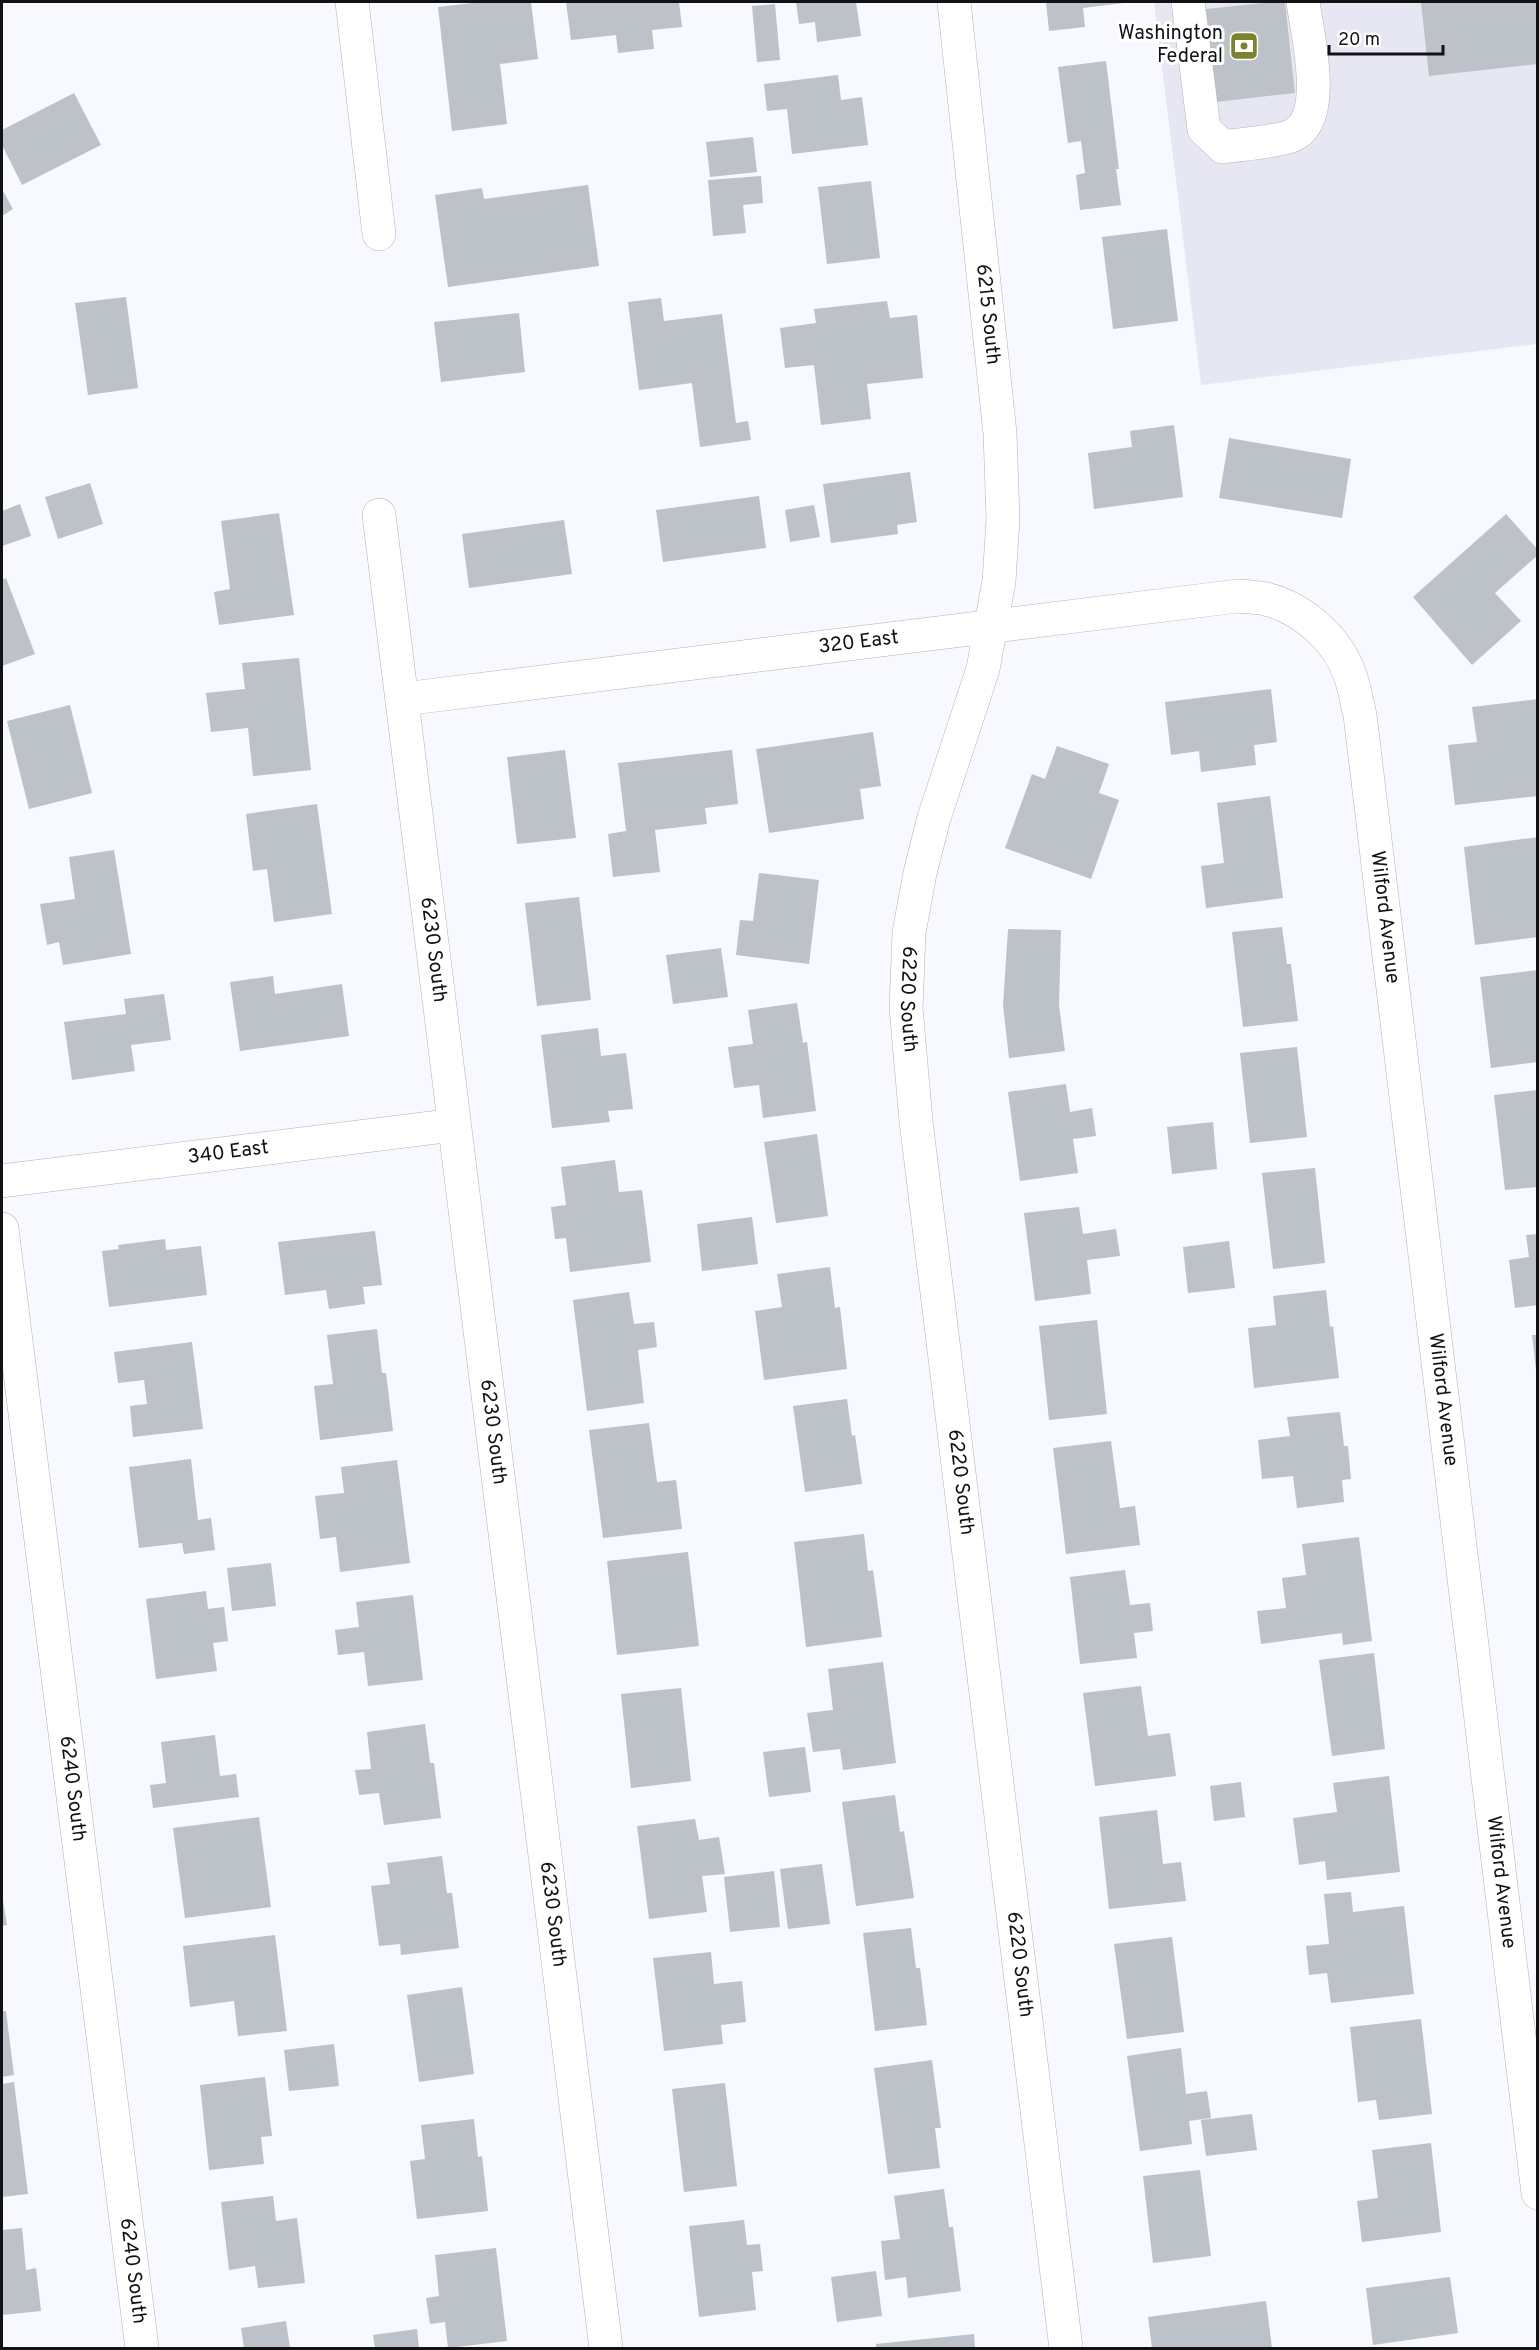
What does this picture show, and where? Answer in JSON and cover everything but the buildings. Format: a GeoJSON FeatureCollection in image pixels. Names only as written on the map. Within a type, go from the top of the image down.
{"type":"FeatureCollection","features":[{"type":"Feature","properties":{"kind":"street"},"geometry":{"type":"LineString","coordinates":[[352,2],[379,234]]}},
{"type":"Feature","properties":{"kind":"street","name":"6215 South"},"geometry":{"type":"LineString","coordinates":[[954,2],[1000,433],[1003,519],[999,581],[991,625]]}},
{"type":"Feature","properties":{"kind":"street"},"geometry":{"type":"LineString","coordinates":[[1188,2],[1204,129],[1223,147],[1292,136],[1306,125],[1315,92],[1303,2]]}},
{"type":"Feature","properties":{"kind":"street","name":"6230 South"},"geometry":{"type":"LineString","coordinates":[[379,515],[606,2349]]}},
{"type":"Feature","properties":{"kind":"street","name":"320 East"},"geometry":{"type":"LineString","coordinates":[[403,699],[1238,596],[1264,598],[1289,607],[1311,620]]}},
{"type":"Feature","properties":{"kind":"street","name":"Wilford Avenue"},"geometry":{"type":"LineString","coordinates":[[1311,620],[1335,648],[1351,677],[1360,715],[1538,2193]]}},
{"type":"Feature","properties":{"kind":"street","name":"6220 South"},"geometry":{"type":"LineString","coordinates":[[991,625],[983,669],[934,818],[920,873],[909,933],[906,1008],[909,1058],[1066,2349]]}},
{"type":"Feature","properties":{"kind":"street","name":"340 East"},"geometry":{"type":"LineString","coordinates":[[2,1181],[454,1125]]}},
{"type":"Feature","properties":{"kind":"street","name":"6240 South"},"geometry":{"type":"LineString","coordinates":[[2,1229],[142,2349]]}},
{"type":"Feature","properties":{"kind":"shaded area"},"geometry":{"type":"Polygon","coordinates":[[[1154,2],[1537,2],[1537,344],[1201,385],[1154,2]]]}},
{"type":"Feature","properties":{"kind":"place","name":"Washington Federal"},"geometry":{"type":"Point","coordinates":[1244,46]}}]}
